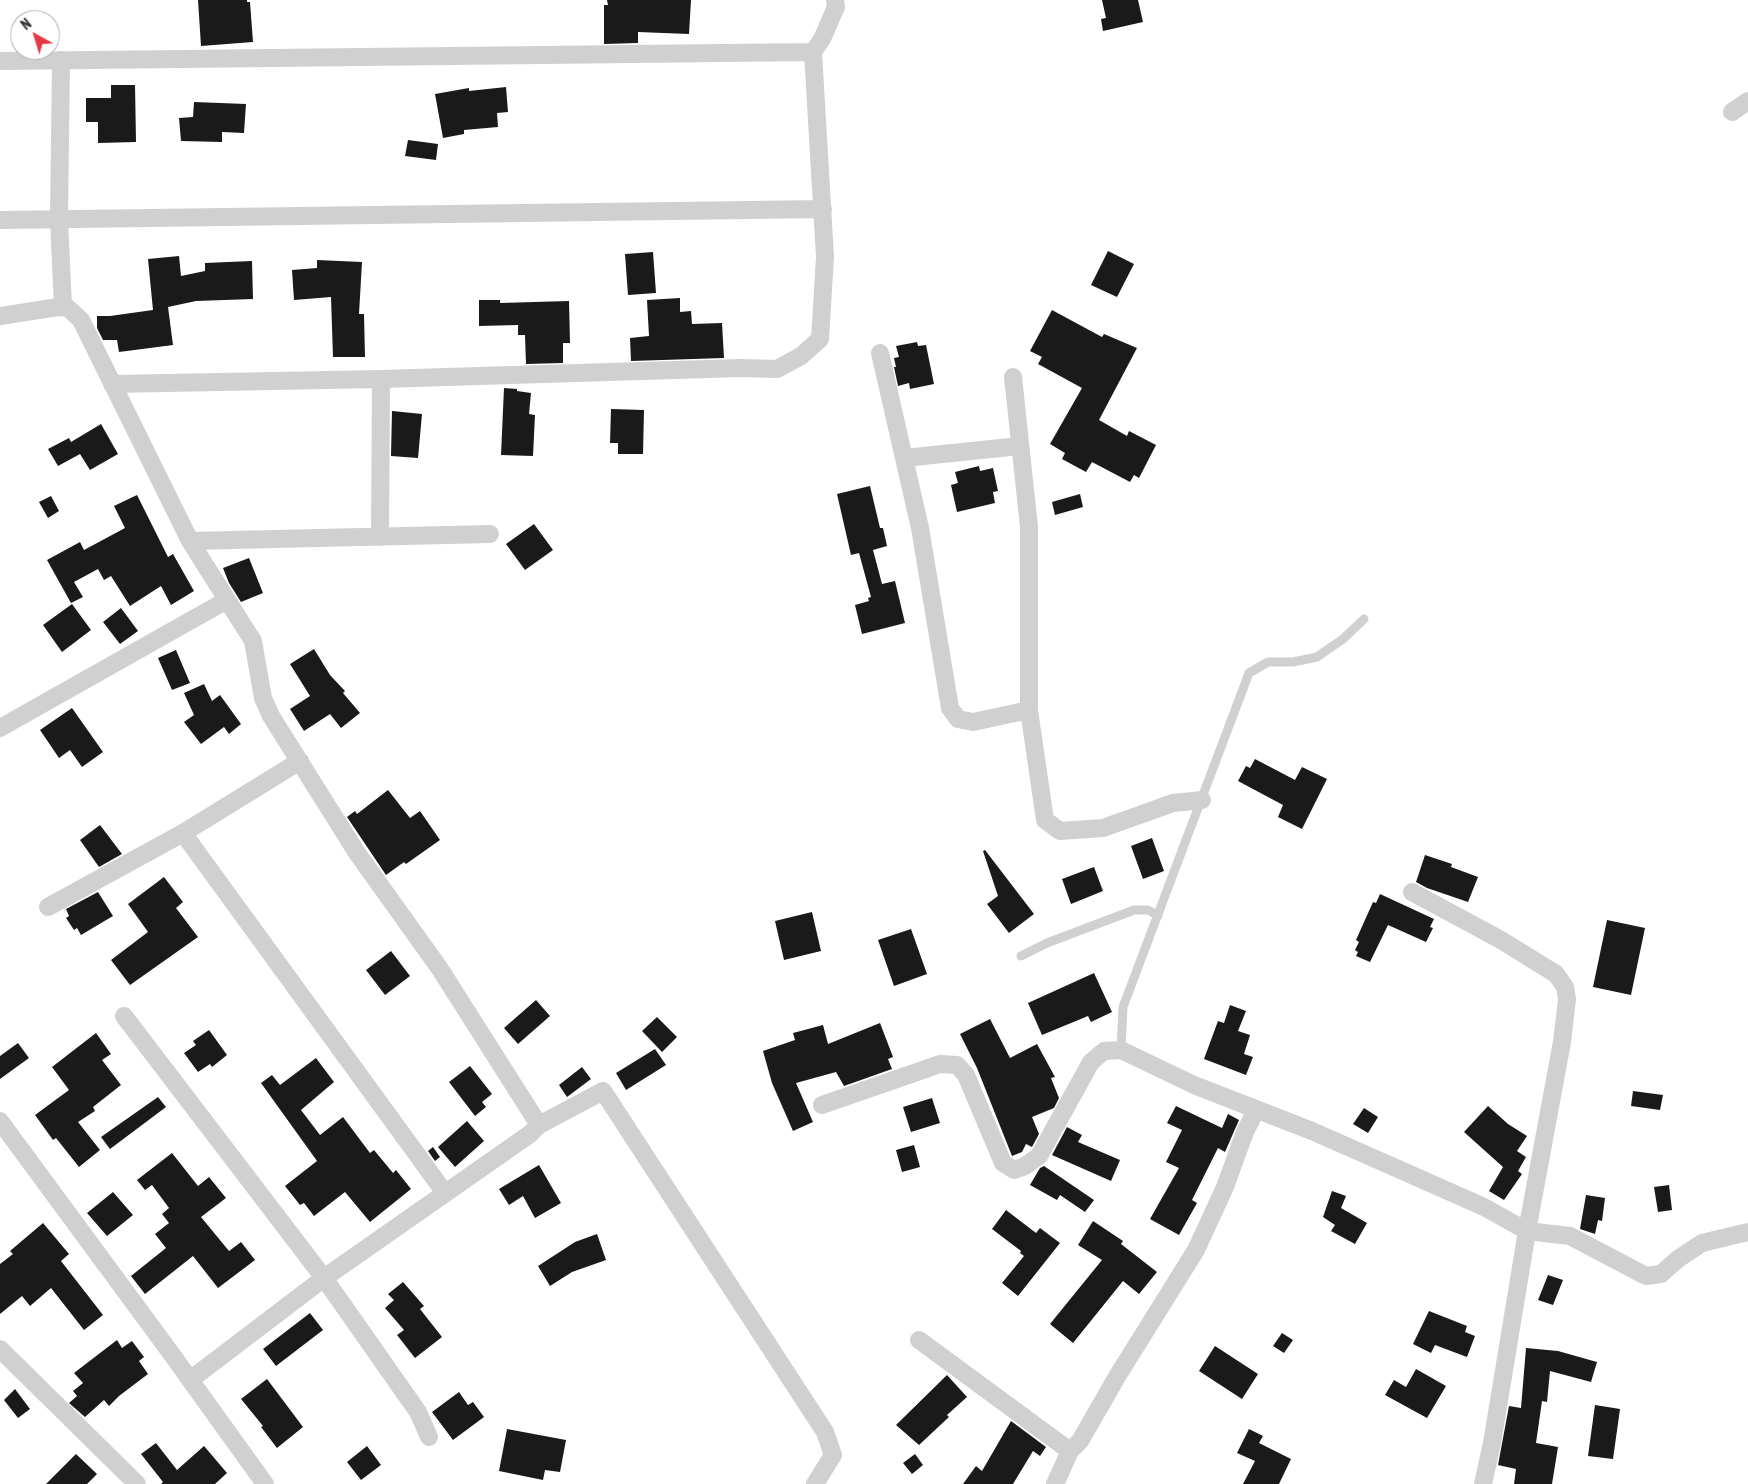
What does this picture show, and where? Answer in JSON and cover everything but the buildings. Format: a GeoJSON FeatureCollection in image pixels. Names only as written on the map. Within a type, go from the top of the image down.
{"type":"FeatureCollection","features":[{"type":"Feature","properties":{"kind":"street"},"geometry":{"type":"LineString","coordinates":[[112,384],[381,379],[741,368],[777,370],[801,356],[820,339],[825,257],[813,52],[822,40],[836,7],[835,0]]}},
{"type":"Feature","properties":{"kind":"street"},"geometry":{"type":"LineString","coordinates":[[0,61],[813,52]]}},
{"type":"Feature","properties":{"kind":"street"},"geometry":{"type":"LineString","coordinates":[[61,60],[59,219],[63,307]]}},
{"type":"Feature","properties":{"kind":"street"},"geometry":{"type":"LineString","coordinates":[[1732,112],[1748,101]]}},
{"type":"Feature","properties":{"kind":"street"},"geometry":{"type":"LineString","coordinates":[[0,220],[822,209]]}},
{"type":"Feature","properties":{"kind":"street"},"geometry":{"type":"LineString","coordinates":[[0,316],[63,307],[74,312],[81,320],[190,541],[255,644],[263,698],[271,716],[357,853],[445,976],[539,1125]]}},
{"type":"Feature","properties":{"kind":"street"},"geometry":{"type":"LineString","coordinates":[[880,353],[920,528],[950,708],[958,719],[973,722],[1029,710]]}},
{"type":"Feature","properties":{"kind":"street"},"geometry":{"type":"LineString","coordinates":[[1013,377],[1029,527],[1029,710],[1044,820],[1060,831],[1102,828],[1172,803],[1202,800]]}},
{"type":"Feature","properties":{"kind":"street"},"geometry":{"type":"LineString","coordinates":[[380,537],[381,379]]}},
{"type":"Feature","properties":{"kind":"street"},"geometry":{"type":"LineString","coordinates":[[904,458],[1020,446]]}},
{"type":"Feature","properties":{"kind":"street"},"geometry":{"type":"LineString","coordinates":[[190,541],[490,534]]}},
{"type":"Feature","properties":{"kind":"street"},"geometry":{"type":"LineString","coordinates":[[0,728],[227,600]]}},
{"type":"Feature","properties":{"kind":"street"},"geometry":{"type":"LineString","coordinates":[[48,907],[183,833],[300,761]]}},
{"type":"Feature","properties":{"kind":"street"},"geometry":{"type":"LineString","coordinates":[[183,833],[445,1193]]}},
{"type":"Feature","properties":{"kind":"street"},"geometry":{"type":"LineString","coordinates":[[1412,892],[1501,940],[1556,974],[1565,987],[1567,999],[1562,1042],[1527,1231],[1492,1443],[1483,1484]]}},
{"type":"Feature","properties":{"kind":"street"},"geometry":{"type":"LineString","coordinates":[[124,1016],[324,1278],[418,1412],[429,1437]]}},
{"type":"Feature","properties":{"kind":"street"},"geometry":{"type":"LineString","coordinates":[[822,1105],[940,1064],[956,1065],[966,1075],[1002,1163],[1014,1170],[1039,1156],[1091,1062],[1104,1051],[1121,1050],[1194,1085],[1312,1131],[1405,1172],[1484,1208],[1527,1231],[1570,1236],[1646,1276],[1661,1274],[1678,1259],[1702,1243],[1748,1232]]}},
{"type":"Feature","properties":{"kind":"street"},"geometry":{"type":"LineString","coordinates":[[190,1380],[324,1278],[530,1134],[539,1125],[603,1091],[825,1432],[832,1455],[815,1484]]}},
{"type":"Feature","properties":{"kind":"street"},"geometry":{"type":"LineString","coordinates":[[1055,1484],[1070,1452],[1080,1441],[1196,1250],[1225,1187],[1256,1110]]}},
{"type":"Feature","properties":{"kind":"street"},"geometry":{"type":"LineString","coordinates":[[0,1120],[265,1484]]}},
{"type":"Feature","properties":{"kind":"street"},"geometry":{"type":"LineString","coordinates":[[919,1340],[1070,1452]]}},
{"type":"Feature","properties":{"kind":"street"},"geometry":{"type":"LineString","coordinates":[[0,1349],[137,1484]]}},
{"type":"Feature","properties":{"kind":"lane"},"geometry":{"type":"LineString","coordinates":[[1121,1050],[1123,1007],[1249,674],[1268,662],[1293,662],[1316,657],[1344,639],[1364,618]]}},
{"type":"Feature","properties":{"kind":"lane"},"geometry":{"type":"LineString","coordinates":[[1021,956],[1047,943],[1134,910],[1148,910],[1158,916]]}}]}
